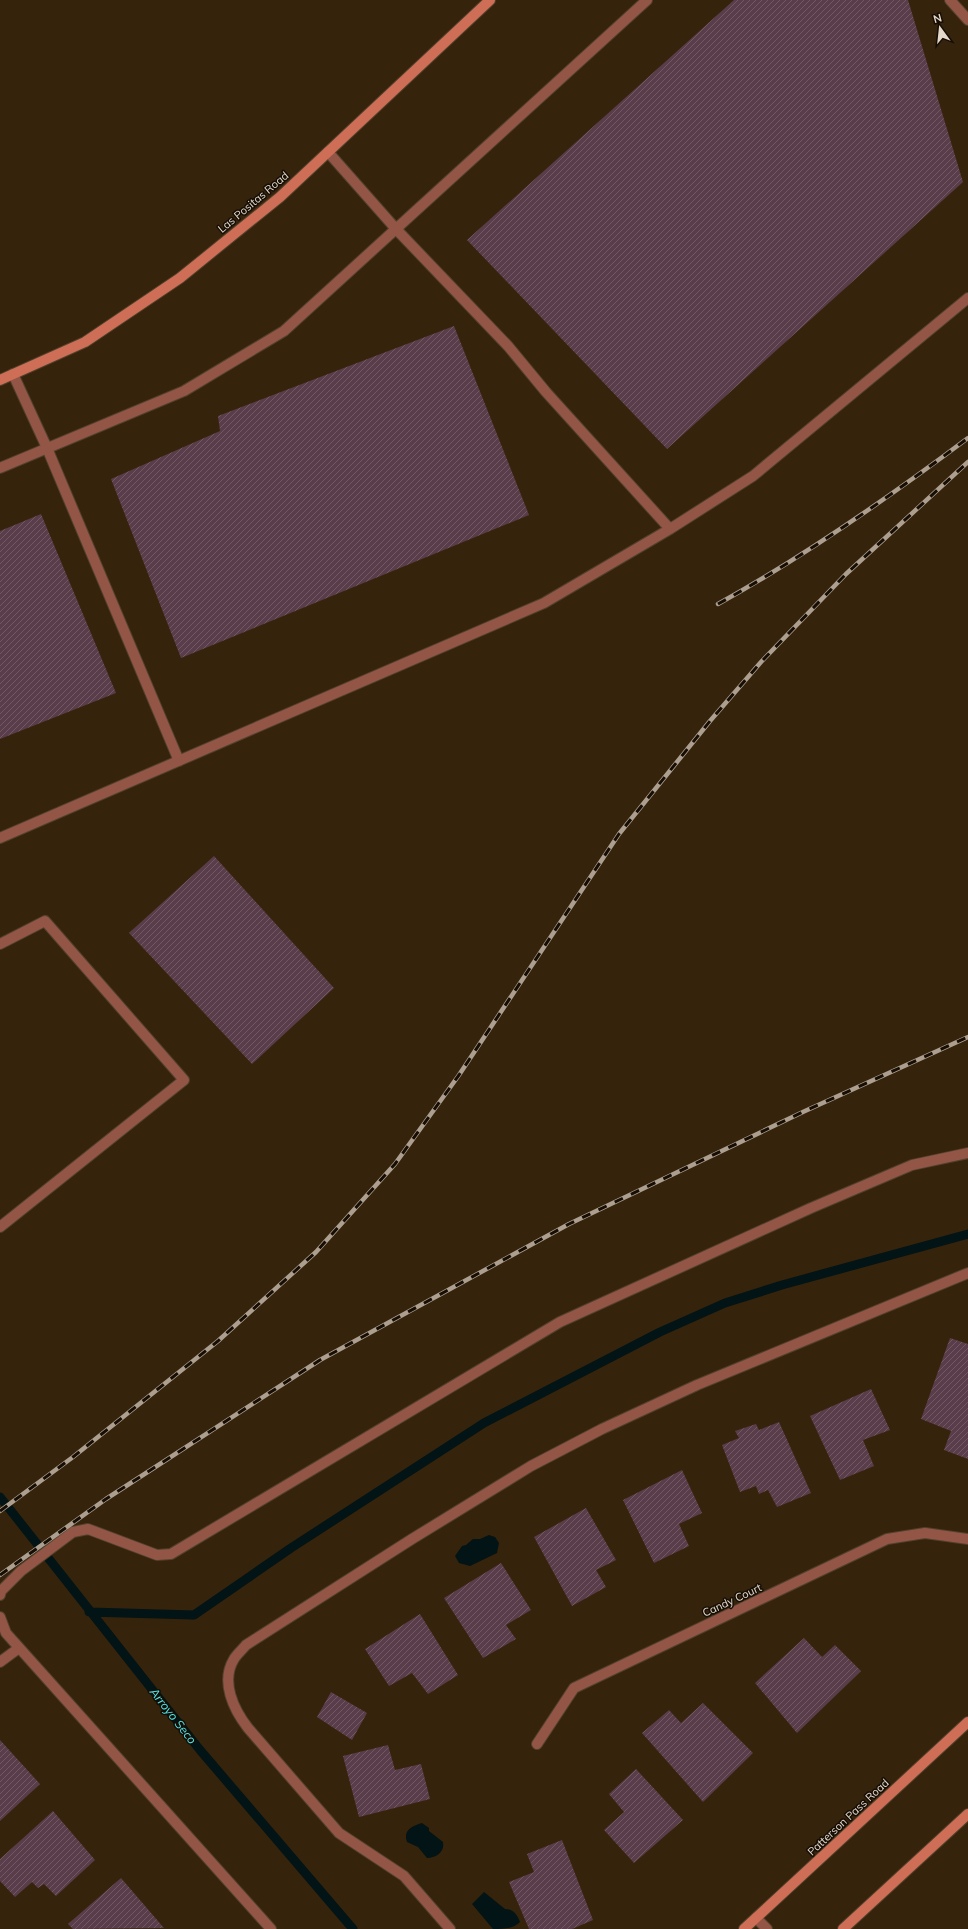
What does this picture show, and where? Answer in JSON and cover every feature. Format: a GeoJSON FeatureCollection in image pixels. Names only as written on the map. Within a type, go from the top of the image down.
{"type":"FeatureCollection","features":[{"type":"Feature","properties":{"kind":"main road","name":"Las Positas Road"},"geometry":{"type":"LineString","coordinates":[[0,380],[85,342],[180,278],[280,197],[490,0]]}},
{"type":"Feature","properties":{"kind":"main road","name":"Patterson Pass Road"},"geometry":{"type":"LineString","coordinates":[[744,1929],[968,1722]]}},
{"type":"Feature","properties":{"kind":"main road"},"geometry":{"type":"LineString","coordinates":[[843,1929],[968,1814]]}},
{"type":"Feature","properties":{"kind":"street"},"geometry":{"type":"LineString","coordinates":[[0,468],[184,390],[284,331],[647,0]]}},
{"type":"Feature","properties":{"kind":"street"},"geometry":{"type":"LineString","coordinates":[[950,0],[968,20]]}},
{"type":"Feature","properties":{"kind":"street"},"geometry":{"type":"LineString","coordinates":[[328,152],[396,229],[508,346],[546,392],[670,529]]}},
{"type":"Feature","properties":{"kind":"street"},"geometry":{"type":"LineString","coordinates":[[0,838],[544,603],[670,529],[753,476],[968,298]]}},
{"type":"Feature","properties":{"kind":"street"},"geometry":{"type":"LineString","coordinates":[[13,374],[47,448],[179,761]]}},
{"type":"Feature","properties":{"kind":"street"},"geometry":{"type":"LineString","coordinates":[[0,944],[44,921],[184,1080],[0,1227]]}},
{"type":"Feature","properties":{"kind":"street"},"geometry":{"type":"LineString","coordinates":[[0,1595],[1,1591],[21,1571],[73,1532],[88,1529],[157,1556],[171,1554],[560,1322],[811,1208],[912,1165],[968,1153]]}},
{"type":"Feature","properties":{"kind":"street"},"geometry":{"type":"LineString","coordinates":[[450,1929],[404,1876],[339,1832],[248,1728],[238,1715],[231,1700],[229,1671],[234,1659],[246,1645],[412,1539],[538,1462],[696,1385],[968,1273]]}},
{"type":"Feature","properties":{"kind":"street","name":"Candy Court"},"geometry":{"type":"LineString","coordinates":[[537,1744],[574,1688],[887,1539],[925,1533],[968,1539]]}},
{"type":"Feature","properties":{"kind":"street"},"geometry":{"type":"LineString","coordinates":[[0,1617],[6,1633],[19,1648],[271,1929]]}},
{"type":"Feature","properties":{"kind":"street"},"geometry":{"type":"LineString","coordinates":[[0,1662],[19,1648]]}},
{"type":"Feature","properties":{"kind":"street"},"geometry":{"type":"LineString","coordinates":[[756,1918],[767,1929]]}},
{"type":"Feature","properties":{"kind":"shaded area"},"geometry":{"type":"Polygon","coordinates":[[[489,1535],[495,1537],[499,1543],[497,1553],[470,1566],[459,1563],[455,1556],[462,1546],[466,1545],[473,1539],[480,1539],[489,1535]]]}},
{"type":"Feature","properties":{"kind":"shaded area"},"geometry":{"type":"Polygon","coordinates":[[[422,1823],[429,1828],[429,1831],[443,1842],[443,1849],[437,1856],[427,1858],[418,1847],[407,1842],[407,1832],[411,1827],[422,1823]]]}},
{"type":"Feature","properties":{"kind":"shaded area"},"geometry":{"type":"Polygon","coordinates":[[[484,1892],[505,1909],[514,1912],[520,1922],[504,1929],[493,1929],[472,1904],[484,1892]]]}},
{"type":"Feature","properties":{"kind":"building"},"geometry":{"type":"Polygon","coordinates":[[[734,0],[908,0],[963,182],[667,449],[467,240],[734,0]]]}},
{"type":"Feature","properties":{"kind":"building"},"geometry":{"type":"Polygon","coordinates":[[[454,326],[529,515],[181,658],[111,479],[220,431],[218,416],[454,326]]]}},
{"type":"Feature","properties":{"kind":"building"},"geometry":{"type":"Polygon","coordinates":[[[41,514],[116,693],[0,739],[0,531],[41,514]]]}},
{"type":"Feature","properties":{"kind":"building"},"geometry":{"type":"Polygon","coordinates":[[[214,856],[334,988],[252,1064],[129,933],[214,856]]]}},
{"type":"Feature","properties":{"kind":"building"},"geometry":{"type":"Polygon","coordinates":[[[950,1338],[968,1344],[968,1459],[944,1450],[951,1431],[921,1419],[950,1338]]]}},
{"type":"Feature","properties":{"kind":"building"},"geometry":{"type":"Polygon","coordinates":[[[871,1389],[890,1430],[863,1440],[874,1466],[840,1480],[810,1416],[871,1389]]]}},
{"type":"Feature","properties":{"kind":"building"},"geometry":{"type":"Polygon","coordinates":[[[779,1422],[811,1493],[777,1507],[768,1490],[759,1494],[756,1486],[740,1492],[722,1445],[739,1438],[735,1431],[756,1424],[759,1430],[779,1422]]]}},
{"type":"Feature","properties":{"kind":"building"},"geometry":{"type":"Polygon","coordinates":[[[682,1470],[702,1513],[679,1524],[689,1546],[654,1563],[623,1500],[682,1470]]]}},
{"type":"Feature","properties":{"kind":"building"},"geometry":{"type":"Polygon","coordinates":[[[586,1508],[616,1560],[596,1570],[606,1587],[572,1606],[534,1537],[586,1508]]]}},
{"type":"Feature","properties":{"kind":"building"},"geometry":{"type":"Polygon","coordinates":[[[501,1563],[531,1610],[506,1625],[516,1639],[483,1658],[444,1598],[501,1563]]]}},
{"type":"Feature","properties":{"kind":"building"},"geometry":{"type":"Polygon","coordinates":[[[420,1614],[458,1675],[428,1694],[412,1673],[389,1686],[365,1649],[420,1614]]]}},
{"type":"Feature","properties":{"kind":"building"},"geometry":{"type":"Polygon","coordinates":[[[804,1638],[822,1657],[835,1645],[861,1671],[797,1733],[755,1683],[804,1638]]]}},
{"type":"Feature","properties":{"kind":"building"},"geometry":{"type":"Polygon","coordinates":[[[331,1692],[367,1713],[352,1740],[317,1717],[331,1692]]]}},
{"type":"Feature","properties":{"kind":"building"},"geometry":{"type":"Polygon","coordinates":[[[703,1703],[753,1753],[703,1802],[642,1733],[669,1710],[681,1723],[703,1703]]]}},
{"type":"Feature","properties":{"kind":"building"},"geometry":{"type":"Polygon","coordinates":[[[0,1740],[40,1784],[0,1821],[0,1740]]]}},
{"type":"Feature","properties":{"kind":"building"},"geometry":{"type":"Polygon","coordinates":[[[388,1745],[395,1770],[421,1764],[430,1799],[359,1817],[343,1756],[388,1745]]]}},
{"type":"Feature","properties":{"kind":"building"},"geometry":{"type":"Polygon","coordinates":[[[636,1769],[683,1820],[634,1863],[604,1830],[624,1812],[609,1794],[636,1769]]]}},
{"type":"Feature","properties":{"kind":"building"},"geometry":{"type":"Polygon","coordinates":[[[53,1811],[95,1860],[56,1896],[44,1884],[38,1888],[32,1882],[15,1897],[0,1881],[0,1859],[53,1811]]]}},
{"type":"Feature","properties":{"kind":"building"},"geometry":{"type":"Polygon","coordinates":[[[562,1840],[593,1920],[572,1929],[529,1929],[509,1882],[534,1872],[527,1854],[562,1840]]]}},
{"type":"Feature","properties":{"kind":"building"},"geometry":{"type":"Polygon","coordinates":[[[121,1878],[164,1928],[73,1929],[68,1924],[121,1878]]]}},
{"type":"Feature","properties":{"kind":"waterway"},"geometry":{"type":"LineString","coordinates":[[89,1612],[194,1615],[291,1548],[484,1423],[660,1332],[725,1303],[782,1285],[968,1234]]}},
{"type":"Feature","properties":{"kind":"waterway","name":"Arroyo Seco"},"geometry":{"type":"LineString","coordinates":[[0,1497],[200,1750],[353,1929]]}},
{"type":"Feature","properties":{"kind":"railway"},"geometry":{"type":"LineString","coordinates":[[718,604],[783,566],[846,526],[968,438]]}},
{"type":"Feature","properties":{"kind":"railway"},"geometry":{"type":"LineString","coordinates":[[0,1511],[73,1457],[218,1341],[316,1252],[395,1164],[459,1075],[619,834],[710,721],[761,662],[846,574],[968,462]]}},
{"type":"Feature","properties":{"kind":"railway"},"geometry":{"type":"LineString","coordinates":[[0,1575],[106,1499],[320,1360],[569,1224],[805,1111],[968,1037]]}}]}
